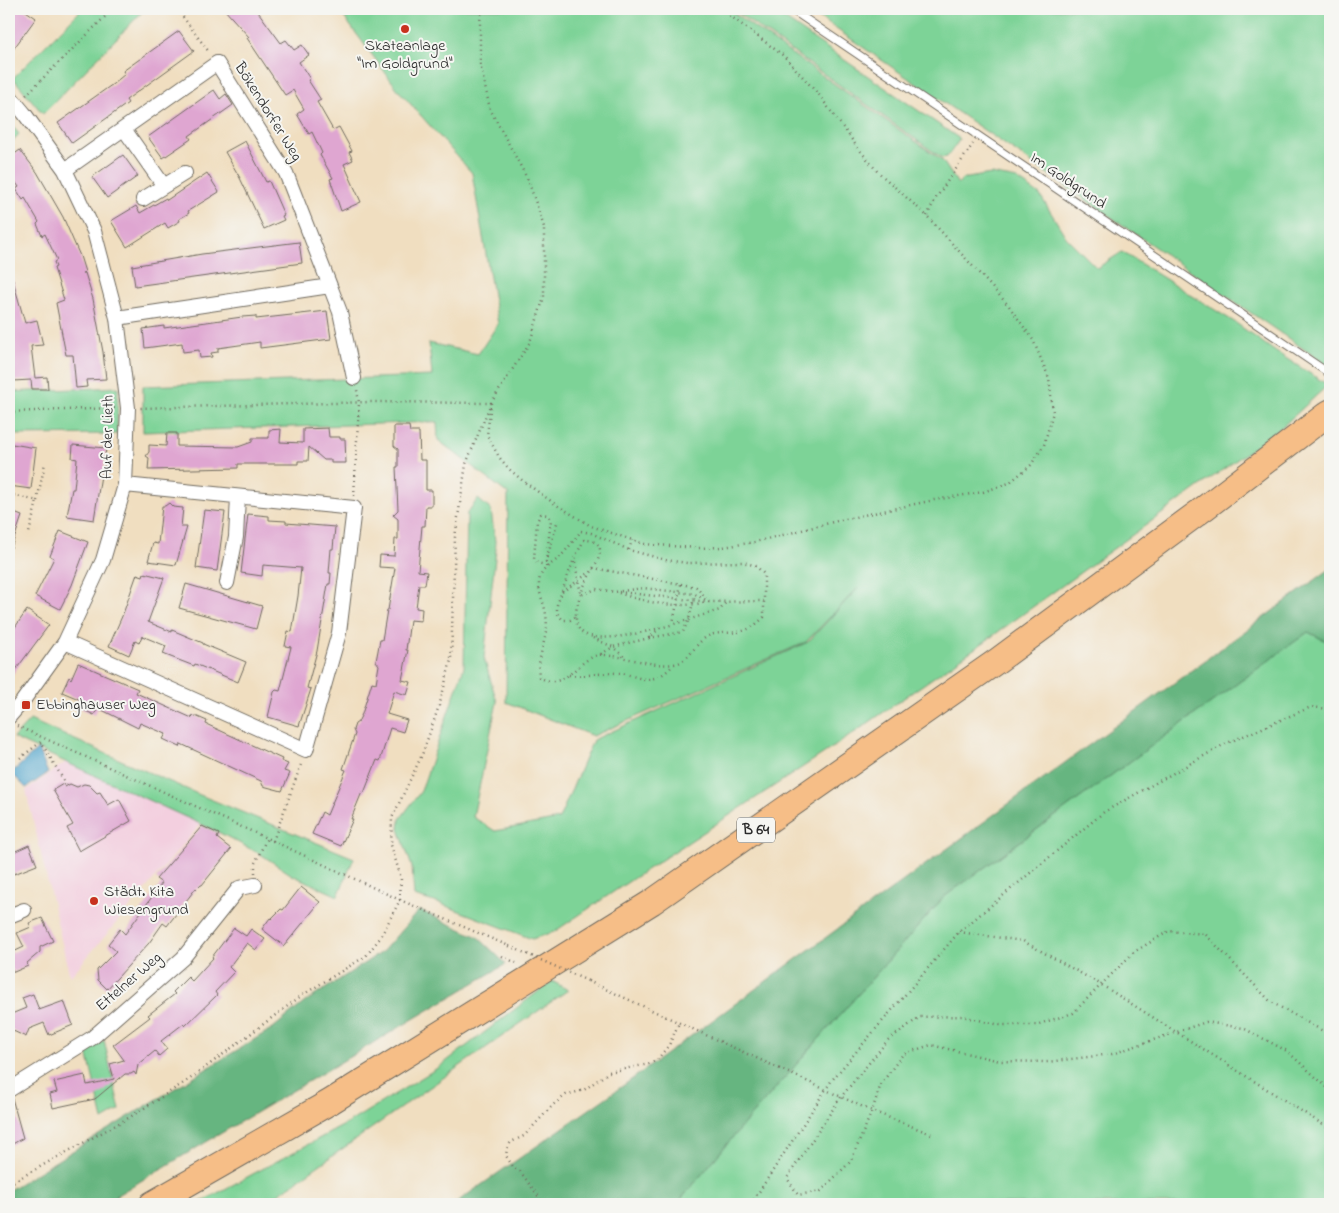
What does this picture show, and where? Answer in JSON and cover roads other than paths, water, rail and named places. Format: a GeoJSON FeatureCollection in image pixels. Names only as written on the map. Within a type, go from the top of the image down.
{"type":"FeatureCollection","features":[{"type":"Feature","properties":{"kind":"highway","name":"B 64"},"geometry":{"type":"LineString","coordinates":[[152,1204],[330,1102],[652,902],[997,661],[1206,507],[1330,412]]}},
{"type":"Feature","properties":{"kind":"street","name":"Bökendorfer Weg"},"geometry":{"type":"LineString","coordinates":[[65,170],[217,63],[286,173],[340,312],[354,378]]}},
{"type":"Feature","properties":{"kind":"street","name":"Auf der Lieth"},"geometry":{"type":"LineString","coordinates":[[9,717],[65,642],[103,560],[125,485],[128,408],[117,318],[94,230],[65,170],[13,100]]}},
{"type":"Feature","properties":{"kind":"street"},"geometry":{"type":"LineString","coordinates":[[124,129],[164,186]]}},
{"type":"Feature","properties":{"kind":"street"},"geometry":{"type":"LineString","coordinates":[[143,198],[185,173]]}},
{"type":"Feature","properties":{"kind":"street"},"geometry":{"type":"LineString","coordinates":[[117,318],[330,286]]}},
{"type":"Feature","properties":{"kind":"street"},"geometry":{"type":"LineString","coordinates":[[65,642],[306,750],[339,633],[354,508],[125,485]]}},
{"type":"Feature","properties":{"kind":"street"},"geometry":{"type":"LineString","coordinates":[[227,583],[236,537],[238,496]]}},
{"type":"Feature","properties":{"kind":"street","name":"Ettelner Weg"},"geometry":{"type":"LineString","coordinates":[[9,1090],[92,1038],[183,958],[239,888],[255,885]]}},
{"type":"Feature","properties":{"kind":"street"},"geometry":{"type":"LineString","coordinates":[[9,916],[24,910]]}},
{"type":"Feature","properties":{"kind":"lane","name":"Im Goldgrund"},"geometry":{"type":"LineString","coordinates":[[791,9],[1330,374]]}},
{"type":"Feature","properties":{"kind":"water"},"geometry":{"type":"Polygon","coordinates":[[[38,749],[48,773],[26,788],[11,773],[38,749]]]}},
{"type":"Feature","properties":{"kind":"place","name":"Skateanlage \"Im Goldgrund\""},"geometry":{"type":"Point","coordinates":[405,29]}},
{"type":"Feature","properties":{"kind":"place","name":"Ebbinghauser Weg"},"geometry":{"type":"Point","coordinates":[26,705]}},
{"type":"Feature","properties":{"kind":"place","name":"Städt. Kita Wiesengrund"},"geometry":{"type":"Point","coordinates":[94,901]}}]}
